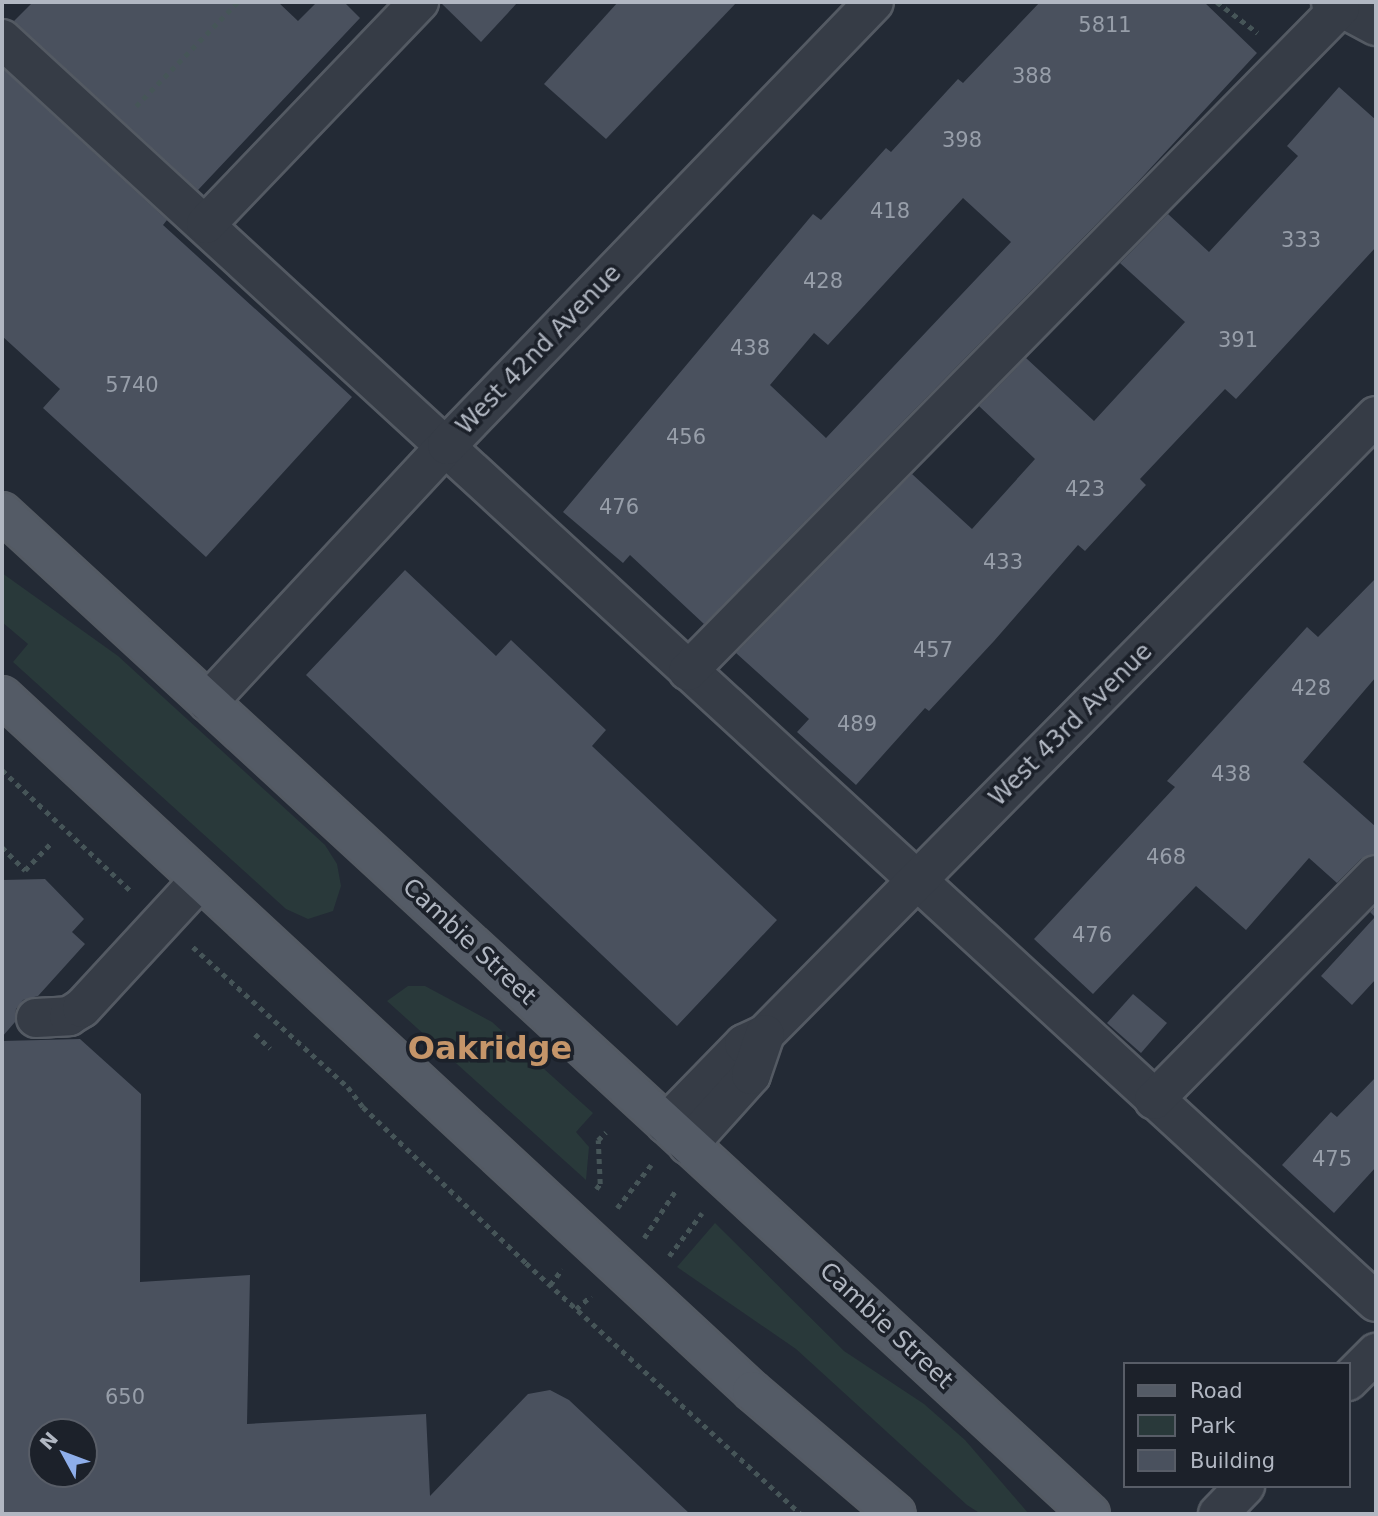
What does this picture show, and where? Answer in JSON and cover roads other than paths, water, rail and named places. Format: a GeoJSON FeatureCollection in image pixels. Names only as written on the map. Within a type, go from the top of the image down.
{"type":"FeatureCollection","features":[{"type":"Feature","properties":{"kind":"main road","name":"Cambie Street"},"geometry":{"type":"LineString","coordinates":[[2,512],[1090,1514]]}},
{"type":"Feature","properties":{"kind":"main road"},"geometry":{"type":"LineString","coordinates":[[2,696],[733,1373],[896,1514]]}},
{"type":"Feature","properties":{"kind":"street"},"geometry":{"type":"LineString","coordinates":[[206,224],[419,2]]}},
{"type":"Feature","properties":{"kind":"street","name":"West 42nd Avenue"},"geometry":{"type":"LineString","coordinates":[[208,702],[447,445],[874,2]]}},
{"type":"Feature","properties":{"kind":"street"},"geometry":{"type":"LineString","coordinates":[[688,671],[1336,5],[1376,26]]}},
{"type":"Feature","properties":{"kind":"street"},"geometry":{"type":"LineString","coordinates":[[2,39],[447,445],[916,883],[1376,1302]]}},
{"type":"Feature","properties":{"kind":"street","name":"West 43rd Avenue"},"geometry":{"type":"LineString","coordinates":[[677,1134],[751,1075],[765,1034],[1376,416]]}},
{"type":"Feature","properties":{"kind":"street"},"geometry":{"type":"LineString","coordinates":[[1154,1100],[1376,875]]}},
{"type":"Feature","properties":{"kind":"street"},"geometry":{"type":"LineString","coordinates":[[36,1018],[69,1016],[82,1007],[200,880]]}},
{"type":"Feature","properties":{"kind":"street"},"geometry":{"type":"LineString","coordinates":[[1350,1379],[1376,1353]]}},
{"type":"Feature","properties":{"kind":"street"},"geometry":{"type":"LineString","coordinates":[[1218,1514],[1243,1488]]}},
{"type":"Feature","properties":{"kind":"district","name":"Oakridge"},"geometry":{"type":"Point","coordinates":[490,1048]}}]}
